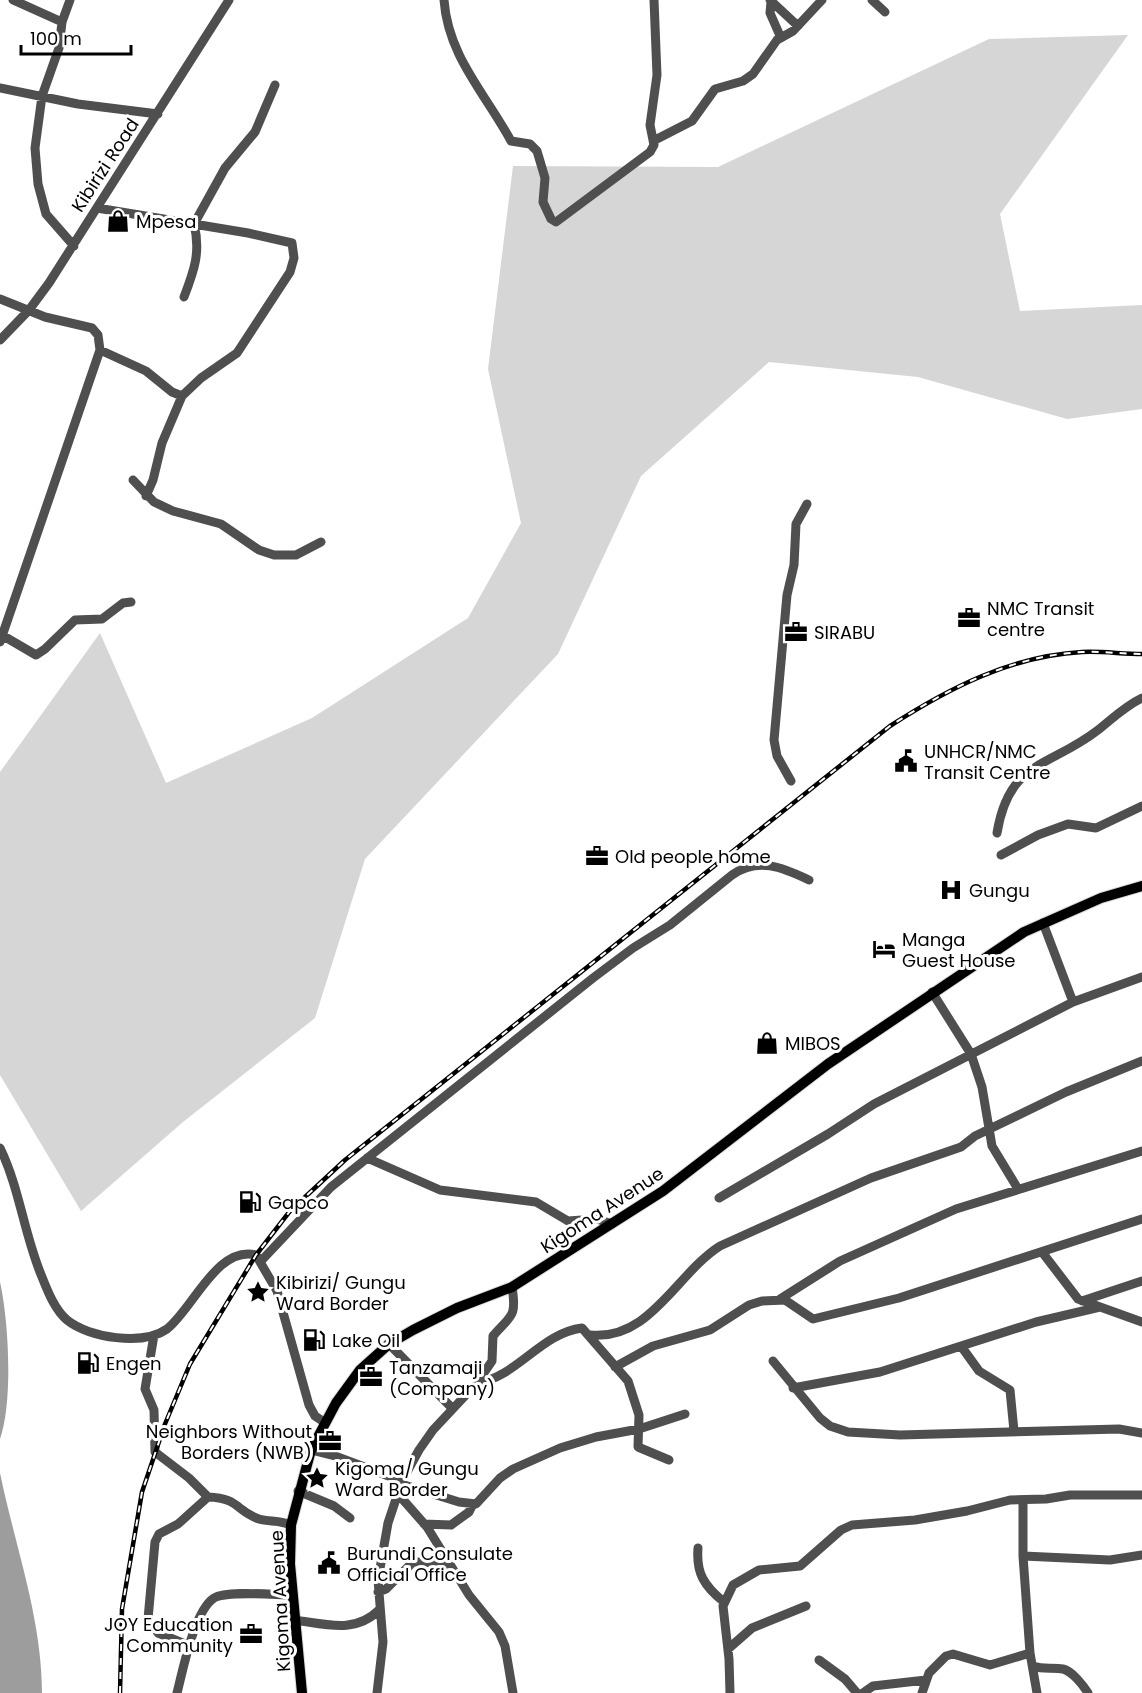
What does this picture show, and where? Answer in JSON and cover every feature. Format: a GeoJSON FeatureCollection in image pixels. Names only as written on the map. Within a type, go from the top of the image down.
{"type":"FeatureCollection","features":[{"type":"Feature","properties":{"kind":"main road","name":"Kigoma Avenue"},"geometry":{"type":"LineString","coordinates":[[302,1693],[292,1595],[291,1525],[298,1491],[311,1450],[324,1422],[360,1370],[389,1344],[457,1308],[513,1287],[612,1224],[698,1166],[828,1064],[1024,932],[1101,898],[1142,886]]}},
{"type":"Feature","properties":{"kind":"street"},"geometry":{"type":"LineString","coordinates":[[13,0],[62,22]]}},
{"type":"Feature","properties":{"kind":"street"},"geometry":{"type":"LineString","coordinates":[[70,0],[62,22],[59,48],[42,96],[35,148],[38,184],[46,214],[74,246]]}},
{"type":"Feature","properties":{"kind":"street","name":"Kibirizi Road"},"geometry":{"type":"LineString","coordinates":[[0,340],[29,310],[74,246],[158,114],[211,24],[229,0]]}},
{"type":"Feature","properties":{"kind":"street"},"geometry":{"type":"LineString","coordinates":[[444,0],[448,29],[460,61],[484,93],[511,141],[530,144],[537,151],[545,178],[543,202],[551,219],[556,222],[650,152],[655,140],[692,121],[715,89],[744,81],[753,74],[780,38],[798,26],[822,0]]}},
{"type":"Feature","properties":{"kind":"street"},"geometry":{"type":"LineString","coordinates":[[654,0],[657,75],[650,125],[655,140]]}},
{"type":"Feature","properties":{"kind":"street"},"geometry":{"type":"LineString","coordinates":[[872,0],[885,12]]}},
{"type":"Feature","properties":{"kind":"street"},"geometry":{"type":"LineString","coordinates":[[771,1],[770,13],[780,38]]}},
{"type":"Feature","properties":{"kind":"street"},"geometry":{"type":"LineString","coordinates":[[771,1],[798,26]]}},
{"type":"Feature","properties":{"kind":"street"},"geometry":{"type":"LineString","coordinates":[[184,297],[198,255],[199,241],[194,224],[225,168],[255,132],[275,85]]}},
{"type":"Feature","properties":{"kind":"street"},"geometry":{"type":"LineString","coordinates":[[0,88],[78,104],[158,114]]}},
{"type":"Feature","properties":{"kind":"street"},"geometry":{"type":"LineString","coordinates":[[97,208],[292,243],[294,258],[290,272],[237,353],[201,378],[182,396],[162,443],[153,480],[146,496]]}},
{"type":"Feature","properties":{"kind":"street"},"geometry":{"type":"LineString","coordinates":[[0,299],[92,328],[98,335],[100,350],[1,637],[32,654],[40,654],[68,624],[75,620],[102,620],[123,603],[131,602]]}},
{"type":"Feature","properties":{"kind":"street"},"geometry":{"type":"LineString","coordinates":[[100,350],[146,371],[172,392],[182,396]]}},
{"type":"Feature","properties":{"kind":"street"},"geometry":{"type":"LineString","coordinates":[[133,480],[146,496],[173,511],[228,527],[259,550],[274,555],[296,555],[321,542]]}},
{"type":"Feature","properties":{"kind":"street"},"geometry":{"type":"LineString","coordinates":[[790,781],[777,756],[774,740],[787,596],[794,565],[796,524],[807,504]]}},
{"type":"Feature","properties":{"kind":"street"},"geometry":{"type":"LineString","coordinates":[[997,833],[1005,800],[1025,772],[1097,730],[1129,704],[1142,698]]}},
{"type":"Feature","properties":{"kind":"street"},"geometry":{"type":"LineString","coordinates":[[1001,855],[1038,835],[1068,824],[1093,829],[1134,812],[1142,806]]}},
{"type":"Feature","properties":{"kind":"street"},"geometry":{"type":"LineString","coordinates":[[261,1261],[318,1199],[367,1158],[593,978],[633,948],[670,925],[741,868],[752,865],[775,866],[809,880]]}},
{"type":"Feature","properties":{"kind":"street"},"geometry":{"type":"LineString","coordinates":[[1043,923],[1073,1002]]}},
{"type":"Feature","properties":{"kind":"street"},"geometry":{"type":"LineString","coordinates":[[719,1198],[874,1104],[1073,1002],[1142,977]]}},
{"type":"Feature","properties":{"kind":"street"},"geometry":{"type":"LineString","coordinates":[[932,992],[971,1054],[982,1087],[995,1156],[1018,1189]]}},
{"type":"Feature","properties":{"kind":"street"},"geometry":{"type":"LineString","coordinates":[[590,1335],[616,1334],[641,1319],[657,1308],[706,1255],[720,1246],[871,1178],[961,1147],[975,1136],[1066,1092],[1142,1061]]}},
{"type":"Feature","properties":{"kind":"street"},"geometry":{"type":"LineString","coordinates":[[0,1148],[16,1188],[39,1270],[65,1319],[76,1326],[118,1338],[154,1335],[173,1323],[212,1276],[233,1257],[251,1254],[261,1261],[283,1309],[309,1405],[315,1416],[324,1422]]}},
{"type":"Feature","properties":{"kind":"street"},"geometry":{"type":"LineString","coordinates":[[615,1367],[653,1346],[710,1330],[749,1305],[780,1299],[840,1261],[956,1209],[1142,1151]]}},
{"type":"Feature","properties":{"kind":"street"},"geometry":{"type":"LineString","coordinates":[[367,1158],[440,1190],[472,1195],[500,1195],[512,1200],[536,1202],[568,1221],[597,1219],[612,1224]]}},
{"type":"Feature","properties":{"kind":"street"},"geometry":{"type":"LineString","coordinates":[[780,1299],[813,1319],[818,1319],[899,1298],[1142,1219]]}},
{"type":"Feature","properties":{"kind":"street"},"geometry":{"type":"LineString","coordinates":[[1042,1252],[1082,1301],[1142,1322]]}},
{"type":"Feature","properties":{"kind":"street"},"geometry":{"type":"LineString","coordinates":[[1082,1301],[1142,1281]]}},
{"type":"Feature","properties":{"kind":"street"},"geometry":{"type":"LineString","coordinates":[[377,1693],[383,1642],[378,1592],[388,1523],[401,1483],[433,1430],[477,1383],[492,1361],[493,1336],[508,1322],[515,1311],[513,1287]]}},
{"type":"Feature","properties":{"kind":"street"},"geometry":{"type":"LineString","coordinates":[[793,1388],[880,1372],[1036,1322],[1100,1307]]}},
{"type":"Feature","properties":{"kind":"street"},"geometry":{"type":"LineString","coordinates":[[477,1383],[502,1375],[542,1344],[582,1328],[628,1381],[633,1392],[639,1430],[638,1447],[669,1460]]}},
{"type":"Feature","properties":{"kind":"street"},"geometry":{"type":"LineString","coordinates":[[154,1335],[145,1389],[154,1410],[155,1452],[189,1478],[208,1497]]}},
{"type":"Feature","properties":{"kind":"street"},"geometry":{"type":"LineString","coordinates":[[389,1344],[452,1408]]}},
{"type":"Feature","properties":{"kind":"street"},"geometry":{"type":"LineString","coordinates":[[961,1346],[979,1371],[1010,1390],[1014,1431]]}},
{"type":"Feature","properties":{"kind":"street"},"geometry":{"type":"LineString","coordinates":[[773,1361],[820,1418],[830,1426],[848,1432],[900,1435],[1119,1429],[1142,1433]]}},
{"type":"Feature","properties":{"kind":"street"},"geometry":{"type":"LineString","coordinates":[[311,1450],[335,1456],[401,1483],[473,1504],[480,1502],[500,1478],[513,1469],[560,1448],[596,1437],[639,1430],[685,1414]]}},
{"type":"Feature","properties":{"kind":"street"},"geometry":{"type":"LineString","coordinates":[[298,1491],[334,1506],[350,1518]]}},
{"type":"Feature","properties":{"kind":"street"},"geometry":{"type":"LineString","coordinates":[[398,1494],[424,1524],[449,1565],[456,1571],[469,1595],[499,1632],[507,1656],[513,1693]]}},
{"type":"Feature","properties":{"kind":"street"},"geometry":{"type":"LineString","coordinates":[[730,1693],[724,1602],[733,1586],[743,1577],[770,1567],[800,1566],[841,1530],[852,1524],[897,1523],[967,1511],[1010,1500],[1070,1495],[1142,1495]]}},
{"type":"Feature","properties":{"kind":"street"},"geometry":{"type":"LineString","coordinates":[[190,1646],[158,1633],[148,1619],[155,1542],[159,1534],[178,1524],[208,1497],[225,1497],[261,1519],[280,1520],[291,1525]]}},
{"type":"Feature","properties":{"kind":"street"},"geometry":{"type":"LineString","coordinates":[[1023,1500],[1023,1556],[1030,1653],[1037,1693]]}},
{"type":"Feature","properties":{"kind":"street"},"geometry":{"type":"LineString","coordinates":[[424,1524],[451,1525],[469,1512],[473,1504]]}},
{"type":"Feature","properties":{"kind":"street"},"geometry":{"type":"LineString","coordinates":[[698,1548],[697,1561],[701,1579],[724,1602]]}},
{"type":"Feature","properties":{"kind":"street"},"geometry":{"type":"LineString","coordinates":[[1023,1556],[1099,1560],[1142,1555]]}},
{"type":"Feature","properties":{"kind":"street"},"geometry":{"type":"LineString","coordinates":[[378,1592],[386,1589],[412,1562],[426,1562],[456,1571]]}},
{"type":"Feature","properties":{"kind":"street"},"geometry":{"type":"LineString","coordinates":[[177,1693],[204,1607],[214,1597],[292,1595]]}},
{"type":"Feature","properties":{"kind":"street"},"geometry":{"type":"LineString","coordinates":[[728,1649],[752,1628],[806,1606]]}},
{"type":"Feature","properties":{"kind":"street"},"geometry":{"type":"LineString","coordinates":[[294,1620],[341,1626],[361,1624],[380,1610]]}},
{"type":"Feature","properties":{"kind":"street"},"geometry":{"type":"LineString","coordinates":[[922,1693],[929,1673],[950,1654],[990,1665],[1030,1653]]}},
{"type":"Feature","properties":{"kind":"street"},"geometry":{"type":"LineString","coordinates":[[819,1660],[845,1679],[857,1693]]}},
{"type":"Feature","properties":{"kind":"street"},"geometry":{"type":"LineString","coordinates":[[1033,1666],[1042,1670],[1065,1670],[1082,1684],[1088,1693]]}},
{"type":"Feature","properties":{"kind":"street"},"geometry":{"type":"LineString","coordinates":[[863,1693],[873,1686],[926,1680]]}},
{"type":"Feature","properties":{"kind":"shaded area"},"geometry":{"type":"Polygon","coordinates":[[[1128,35],[1000,214],[1020,311],[1142,305],[1142,409],[1067,419],[918,377],[769,362],[641,476],[558,654],[365,859],[315,1018],[183,1122],[81,1211],[0,1075],[0,772],[100,633],[166,783],[312,718],[468,618],[521,523],[488,369],[513,166],[718,167],[989,39],[1128,35]]]}},
{"type":"Feature","properties":{"kind":"shaded area"},"geometry":{"type":"Polygon","coordinates":[[[0,1282],[6,1318],[8,1384],[7,1404],[0,1439],[0,1282]]]}},
{"type":"Feature","properties":{"kind":"shaded area"},"geometry":{"type":"Polygon","coordinates":[[[0,1473],[33,1610],[38,1637],[42,1693],[0,1693],[0,1473]]]}},
{"type":"Feature","properties":{"kind":"railway"},"geometry":{"type":"LineString","coordinates":[[120,1693],[122,1609],[142,1492],[165,1424],[190,1364],[256,1255],[290,1211],[345,1160],[890,726],[958,687],[982,676],[1030,660],[1082,652],[1142,654]]}},
{"type":"Feature","properties":{"kind":"place","name":"Mpesa"},"geometry":{"type":"Point","coordinates":[118,221]}},
{"type":"Feature","properties":{"kind":"place","name":"NMC Transit centre"},"geometry":{"type":"Point","coordinates":[969,618]}},
{"type":"Feature","properties":{"kind":"place","name":"SIRABU"},"geometry":{"type":"Point","coordinates":[796,632]}},
{"type":"Feature","properties":{"kind":"place","name":"UNHCR/NMC Transit Centre"},"geometry":{"type":"Point","coordinates":[906,761]}},
{"type":"Feature","properties":{"kind":"place","name":"Old people home"},"geometry":{"type":"Point","coordinates":[597,856]}},
{"type":"Feature","properties":{"kind":"place","name":"Gungu"},"geometry":{"type":"Point","coordinates":[951,890]}},
{"type":"Feature","properties":{"kind":"place","name":"Manga Guest House"},"geometry":{"type":"Point","coordinates":[884,949]}},
{"type":"Feature","properties":{"kind":"place","name":"MIBOS"},"geometry":{"type":"Point","coordinates":[767,1043]}},
{"type":"Feature","properties":{"kind":"place","name":"Gapco"},"geometry":{"type":"Point","coordinates":[250,1202]}},
{"type":"Feature","properties":{"kind":"place","name":"Kibirizi/ Gungu Ward Border"},"geometry":{"type":"Point","coordinates":[258,1292]}},
{"type":"Feature","properties":{"kind":"place","name":"Lake Oil"},"geometry":{"type":"Point","coordinates":[314,1340]}},
{"type":"Feature","properties":{"kind":"place","name":"Engen"},"geometry":{"type":"Point","coordinates":[88,1363]}},
{"type":"Feature","properties":{"kind":"place","name":"Tanzamaji (Company)"},"geometry":{"type":"Point","coordinates":[371,1377]}},
{"type":"Feature","properties":{"kind":"place","name":"Neighbors Without Borders (NWB)"},"geometry":{"type":"Point","coordinates":[330,1441]}},
{"type":"Feature","properties":{"kind":"place","name":"Kigoma/ Gungu Ward Border"},"geometry":{"type":"Point","coordinates":[317,1478]}},
{"type":"Feature","properties":{"kind":"place","name":"Burundi Consulate Official Office"},"geometry":{"type":"Point","coordinates":[329,1563]}},
{"type":"Feature","properties":{"kind":"place","name":"JOY Education Community"},"geometry":{"type":"Point","coordinates":[251,1634]}}]}
